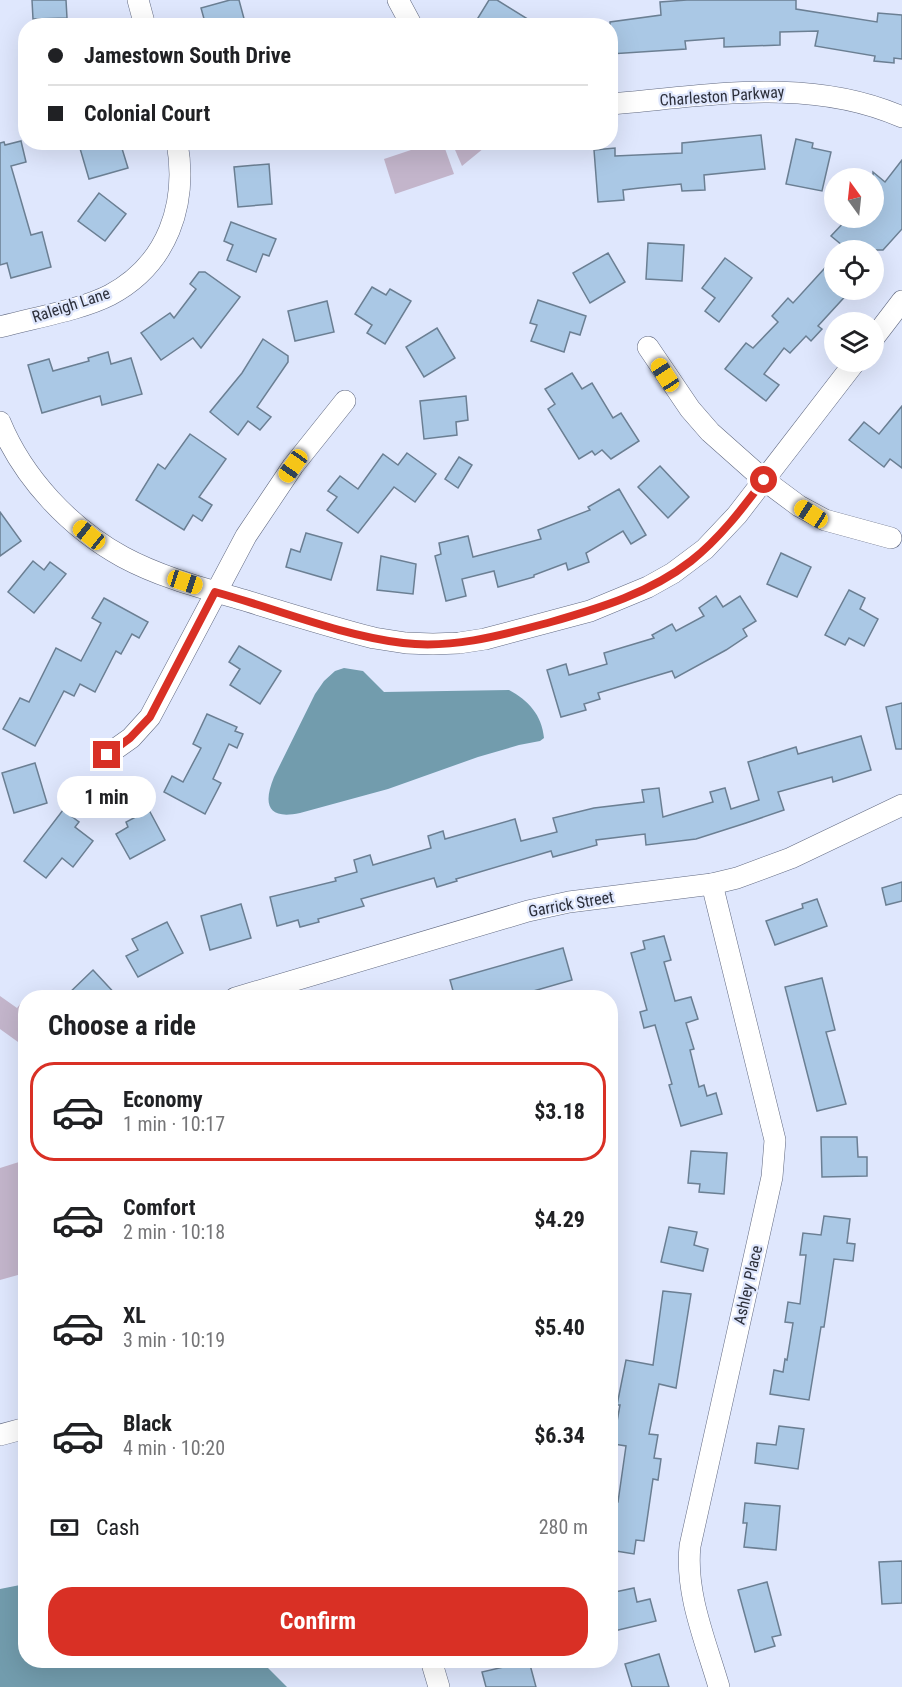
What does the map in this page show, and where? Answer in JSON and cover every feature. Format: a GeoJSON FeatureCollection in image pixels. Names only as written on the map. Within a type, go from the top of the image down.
{"type":"FeatureCollection","features":[{"type":"Feature","properties":{"kind":"street"},"geometry":{"type":"LineString","coordinates":[[138,0],[143,18]]}},
{"type":"Feature","properties":{"kind":"street"},"geometry":{"type":"LineString","coordinates":[[398,0],[408,18]]}},
{"type":"Feature","properties":{"kind":"street","name":"Charleston Parkway"},"geometry":{"type":"LineString","coordinates":[[618,103],[767,90],[793,91],[862,102],[902,117]]}},
{"type":"Feature","properties":{"kind":"street","name":"Raleigh Lane"},"geometry":{"type":"LineString","coordinates":[[0,327],[98,300],[125,285],[146,267],[166,239],[177,209],[181,179],[178,150]]}},
{"type":"Feature","properties":{"kind":"street"},"geometry":{"type":"LineString","coordinates":[[884,325],[902,302]]}},
{"type":"Feature","properties":{"kind":"street"},"geometry":{"type":"LineString","coordinates":[[648,347],[690,410],[717,439],[764,480],[799,506],[825,520],[891,538]]}},
{"type":"Feature","properties":{"kind":"street"},"geometry":{"type":"LineString","coordinates":[[0,422],[14,450],[34,480],[74,523],[123,557],[143,567],[215,592],[374,638],[406,643],[459,643],[485,639],[590,611],[656,583],[690,562],[737,515],[847,372]]}},
{"type":"Feature","properties":{"kind":"street"},"geometry":{"type":"LineString","coordinates":[[107,755],[130,738],[150,717],[215,592],[262,511],[293,466],[345,401]]}},
{"type":"Feature","properties":{"kind":"street","name":"Garrick Street"},"geometry":{"type":"LineString","coordinates":[[262,990],[528,911],[569,902],[712,884],[775,865],[902,806]]}},
{"type":"Feature","properties":{"kind":"street","name":"Ashley Place"},"geometry":{"type":"LineString","coordinates":[[712,884],[768,1108],[776,1150],[772,1177],[690,1546],[691,1588],[719,1687]]}},
{"type":"Feature","properties":{"kind":"street"},"geometry":{"type":"LineString","coordinates":[[0,1435],[18,1430]]}},
{"type":"Feature","properties":{"kind":"street"},"geometry":{"type":"LineString","coordinates":[[433,1668],[439,1687]]}},
{"type":"Feature","properties":{"kind":"shaded area"},"geometry":{"type":"Polygon","coordinates":[[[411,150],[445,150],[454,174],[395,194],[384,159],[411,150]]]}},
{"type":"Feature","properties":{"kind":"shaded area"},"geometry":{"type":"Polygon","coordinates":[[[455,150],[482,150],[462,166],[455,150]]]}},
{"type":"Feature","properties":{"kind":"shaded area"},"geometry":{"type":"Polygon","coordinates":[[[0,996],[18,1007],[18,1042],[0,1029],[0,996]]]}},
{"type":"Feature","properties":{"kind":"shaded area"},"geometry":{"type":"Polygon","coordinates":[[[18,1162],[18,1275],[0,1280],[0,1168],[18,1162]]]}},
{"type":"Feature","properties":{"kind":"water"},"geometry":{"type":"Polygon","coordinates":[[[344,668],[363,671],[384,692],[509,690],[533,709],[540,722],[544,738],[478,757],[388,789],[300,813],[289,815],[274,812],[270,808],[269,795],[274,777],[315,694],[335,671],[344,668]]]}},
{"type":"Feature","properties":{"kind":"water"},"geometry":{"type":"Polygon","coordinates":[[[18,1585],[18,1668],[268,1668],[287,1687],[0,1687],[0,1589],[18,1585]]]}},
{"type":"Feature","properties":{"kind":"building"},"geometry":{"type":"Polygon","coordinates":[[[32,0],[66,0],[67,18],[33,18],[32,0]]]}},
{"type":"Feature","properties":{"kind":"building"},"geometry":{"type":"Polygon","coordinates":[[[230,0],[239,0],[244,18],[204,18],[201,8],[230,0]]]}},
{"type":"Feature","properties":{"kind":"building"},"geometry":{"type":"Polygon","coordinates":[[[489,0],[497,0],[526,18],[478,18],[489,0]]]}},
{"type":"Feature","properties":{"kind":"building"},"geometry":{"type":"Polygon","coordinates":[[[796,0],[796,9],[877,22],[878,13],[902,15],[902,59],[894,58],[894,63],[874,61],[875,56],[815,46],[818,31],[780,32],[780,45],[724,47],[724,38],[685,41],[686,49],[618,53],[618,21],[661,15],[660,2],[796,0]]]}},
{"type":"Feature","properties":{"kind":"building"},"geometry":{"type":"Polygon","coordinates":[[[761,135],[765,169],[704,175],[705,190],[682,191],[681,184],[640,188],[623,190],[624,200],[598,202],[594,150],[615,150],[615,156],[682,153],[682,143],[761,135]]]}},
{"type":"Feature","properties":{"kind":"building"},"geometry":{"type":"Polygon","coordinates":[[[796,139],[813,143],[812,148],[831,152],[827,168],[824,168],[822,191],[786,184],[796,139]]]}},
{"type":"Feature","properties":{"kind":"building"},"geometry":{"type":"Polygon","coordinates":[[[4,142],[5,145],[18,142],[18,150],[23,150],[26,162],[11,166],[31,235],[42,232],[51,267],[11,278],[7,263],[0,265],[0,143],[4,142]]]}},
{"type":"Feature","properties":{"kind":"building"},"geometry":{"type":"Polygon","coordinates":[[[80,150],[122,150],[128,168],[89,179],[80,150]]]}},
{"type":"Feature","properties":{"kind":"building"},"geometry":{"type":"Polygon","coordinates":[[[902,160],[902,229],[884,249],[884,240],[836,240],[831,236],[839,228],[884,228],[885,182],[902,160]]]}},
{"type":"Feature","properties":{"kind":"building"},"geometry":{"type":"Polygon","coordinates":[[[269,164],[272,204],[238,207],[234,167],[269,164]]]}},
{"type":"Feature","properties":{"kind":"building"},"geometry":{"type":"Polygon","coordinates":[[[99,193],[126,214],[105,241],[78,221],[99,193]]]}},
{"type":"Feature","properties":{"kind":"building"},"geometry":{"type":"Polygon","coordinates":[[[231,222],[276,239],[269,256],[263,254],[256,272],[227,260],[233,245],[224,241],[231,222]]]}},
{"type":"Feature","properties":{"kind":"building"},"geometry":{"type":"Polygon","coordinates":[[[648,243],[684,245],[682,281],[646,279],[648,243]]]}},
{"type":"Feature","properties":{"kind":"building"},"geometry":{"type":"Polygon","coordinates":[[[608,253],[625,282],[590,303],[573,273],[608,253]]]}},
{"type":"Feature","properties":{"kind":"building"},"geometry":{"type":"Polygon","coordinates":[[[725,258],[752,278],[719,322],[705,311],[715,298],[702,288],[725,258]]]}},
{"type":"Feature","properties":{"kind":"building"},"geometry":{"type":"Polygon","coordinates":[[[824,269],[824,300],[842,300],[831,312],[824,312],[824,319],[818,326],[822,329],[811,341],[806,336],[790,353],[784,348],[764,374],[779,385],[766,401],[725,369],[746,343],[753,348],[778,322],[772,316],[788,298],[793,303],[824,269]]]}},
{"type":"Feature","properties":{"kind":"building"},"geometry":{"type":"Polygon","coordinates":[[[199,272],[205,272],[240,297],[201,348],[193,338],[161,360],[141,333],[170,313],[174,318],[196,289],[190,284],[199,272]]]}},
{"type":"Feature","properties":{"kind":"building"},"geometry":{"type":"Polygon","coordinates":[[[372,287],[386,295],[390,289],[411,301],[385,344],[367,333],[372,325],[355,314],[372,287]]]}},
{"type":"Feature","properties":{"kind":"building"},"geometry":{"type":"Polygon","coordinates":[[[538,300],[586,316],[580,335],[570,332],[564,352],[531,341],[537,325],[530,323],[538,300]]]}},
{"type":"Feature","properties":{"kind":"building"},"geometry":{"type":"Polygon","coordinates":[[[327,301],[334,332],[295,341],[288,311],[327,301]]]}},
{"type":"Feature","properties":{"kind":"building"},"geometry":{"type":"Polygon","coordinates":[[[437,328],[455,358],[424,377],[406,347],[437,328]]]}},
{"type":"Feature","properties":{"kind":"building"},"geometry":{"type":"Polygon","coordinates":[[[263,339],[288,356],[288,362],[257,407],[271,417],[260,430],[248,421],[238,435],[210,412],[242,373],[263,339]]]}},
{"type":"Feature","properties":{"kind":"building"},"geometry":{"type":"Polygon","coordinates":[[[108,352],[111,364],[131,358],[142,394],[102,405],[100,396],[42,413],[28,365],[49,359],[53,371],[89,361],[88,358],[108,352]]]}},
{"type":"Feature","properties":{"kind":"building"},"geometry":{"type":"Polygon","coordinates":[[[572,373],[582,389],[592,383],[613,418],[621,413],[639,441],[611,459],[602,450],[595,455],[592,451],[579,459],[548,409],[555,404],[545,389],[572,373]]]}},
{"type":"Feature","properties":{"kind":"building"},"geometry":{"type":"Polygon","coordinates":[[[466,396],[468,420],[456,422],[457,435],[424,439],[420,401],[466,396]]]}},
{"type":"Feature","properties":{"kind":"building"},"geometry":{"type":"Polygon","coordinates":[[[902,406],[902,468],[890,459],[884,467],[849,440],[864,422],[879,434],[902,406]]]}},
{"type":"Feature","properties":{"kind":"building"},"geometry":{"type":"Polygon","coordinates":[[[190,434],[226,459],[199,497],[212,505],[202,521],[193,515],[184,530],[136,500],[158,464],[165,469],[190,434]]]}},
{"type":"Feature","properties":{"kind":"building"},"geometry":{"type":"Polygon","coordinates":[[[407,453],[436,474],[415,502],[394,487],[358,533],[327,510],[337,497],[328,491],[340,476],[358,489],[383,454],[398,465],[407,453]]]}},
{"type":"Feature","properties":{"kind":"building"},"geometry":{"type":"Polygon","coordinates":[[[459,457],[472,465],[458,488],[445,479],[459,457]]]}},
{"type":"Feature","properties":{"kind":"building"},"geometry":{"type":"Polygon","coordinates":[[[660,466],[689,497],[668,518],[638,487],[660,466]]]}},
{"type":"Feature","properties":{"kind":"building"},"geometry":{"type":"Polygon","coordinates":[[[619,489],[646,535],[631,544],[623,531],[586,553],[589,562],[568,570],[566,563],[534,575],[534,577],[498,587],[494,571],[462,579],[466,596],[446,601],[435,556],[441,554],[439,543],[468,536],[473,557],[541,539],[538,530],[590,510],[588,507],[619,489]]]}},
{"type":"Feature","properties":{"kind":"building"},"geometry":{"type":"Polygon","coordinates":[[[0,512],[21,541],[0,556],[0,512]]]}},
{"type":"Feature","properties":{"kind":"building"},"geometry":{"type":"Polygon","coordinates":[[[306,533],[342,543],[331,580],[286,567],[291,549],[300,552],[306,533]]]}},
{"type":"Feature","properties":{"kind":"building"},"geometry":{"type":"Polygon","coordinates":[[[781,553],[811,567],[797,597],[767,584],[781,553]]]}},
{"type":"Feature","properties":{"kind":"building"},"geometry":{"type":"Polygon","coordinates":[[[381,556],[416,564],[413,594],[377,590],[381,556]]]}},
{"type":"Feature","properties":{"kind":"building"},"geometry":{"type":"Polygon","coordinates":[[[33,561],[44,570],[50,562],[66,574],[34,613],[8,592],[33,561]]]}},
{"type":"Feature","properties":{"kind":"building"},"geometry":{"type":"Polygon","coordinates":[[[849,590],[865,598],[860,609],[878,619],[864,646],[849,638],[845,645],[825,635],[849,590]]]}},
{"type":"Feature","properties":{"kind":"building"},"geometry":{"type":"Polygon","coordinates":[[[716,596],[723,607],[740,596],[756,621],[743,629],[747,636],[675,678],[672,671],[598,693],[600,699],[584,704],[586,710],[561,717],[547,670],[566,664],[569,675],[607,664],[604,653],[654,638],[652,635],[672,624],[676,631],[704,616],[699,608],[716,596]]]}},
{"type":"Feature","properties":{"kind":"building"},"geometry":{"type":"Polygon","coordinates":[[[104,598],[148,622],[139,638],[132,634],[121,654],[116,651],[95,692],[80,684],[74,696],[64,691],[35,746],[3,729],[20,698],[29,702],[56,648],[81,661],[101,623],[92,618],[104,598]]]}},
{"type":"Feature","properties":{"kind":"building"},"geometry":{"type":"Polygon","coordinates":[[[239,646],[281,671],[260,704],[230,685],[240,669],[229,662],[239,646]]]}},
{"type":"Feature","properties":{"kind":"building"},"geometry":{"type":"Polygon","coordinates":[[[902,703],[902,749],[896,749],[886,707],[902,703]]]}},
{"type":"Feature","properties":{"kind":"building"},"geometry":{"type":"Polygon","coordinates":[[[207,714],[237,727],[235,731],[243,734],[237,748],[229,744],[213,779],[221,783],[205,814],[164,792],[172,776],[183,782],[201,748],[193,744],[207,714]]]}},
{"type":"Feature","properties":{"kind":"building"},"geometry":{"type":"Polygon","coordinates":[[[861,736],[871,770],[833,782],[832,777],[778,792],[784,810],[746,823],[696,839],[646,845],[645,834],[596,840],[597,845],[553,857],[551,851],[456,879],[457,881],[437,887],[434,878],[361,899],[364,906],[318,919],[319,922],[300,927],[298,920],[277,926],[270,897],[336,881],[335,878],[357,872],[354,860],[370,855],[373,865],[431,848],[428,836],[443,831],[445,839],[515,819],[521,841],[557,832],[553,818],[594,808],[644,802],[642,790],[659,788],[663,817],[713,802],[710,792],[725,788],[731,809],[759,800],[748,762],[796,747],[798,754],[861,736]]]}},
{"type":"Feature","properties":{"kind":"building"},"geometry":{"type":"Polygon","coordinates":[[[35,763],[47,803],[14,813],[2,773],[35,763]]]}},
{"type":"Feature","properties":{"kind":"building"},"geometry":{"type":"Polygon","coordinates":[[[63,810],[79,822],[75,827],[93,841],[73,867],[62,858],[46,878],[24,861],[63,810]]]}},
{"type":"Feature","properties":{"kind":"building"},"geometry":{"type":"Polygon","coordinates":[[[149,810],[165,840],[130,859],[116,834],[128,827],[126,822],[149,810]]]}},
{"type":"Feature","properties":{"kind":"building"},"geometry":{"type":"Polygon","coordinates":[[[902,882],[902,901],[886,905],[882,888],[902,882]]]}},
{"type":"Feature","properties":{"kind":"building"},"geometry":{"type":"Polygon","coordinates":[[[817,899],[827,926],[775,945],[766,921],[803,908],[802,904],[817,899]]]}},
{"type":"Feature","properties":{"kind":"building"},"geometry":{"type":"Polygon","coordinates":[[[241,904],[251,938],[210,950],[201,916],[241,904]]]}},
{"type":"Feature","properties":{"kind":"building"},"geometry":{"type":"Polygon","coordinates":[[[167,922],[183,953],[138,977],[126,956],[138,950],[132,939],[167,922]]]}},
{"type":"Feature","properties":{"kind":"building"},"geometry":{"type":"Polygon","coordinates":[[[664,936],[671,960],[664,962],[675,1001],[691,997],[698,1019],[686,1023],[694,1049],[690,1050],[699,1087],[704,1085],[707,1096],[716,1093],[722,1114],[681,1126],[655,1025],[644,1028],[640,1012],[647,1010],[631,953],[645,949],[643,941],[664,936]]]}},
{"type":"Feature","properties":{"kind":"building"},"geometry":{"type":"Polygon","coordinates":[[[563,948],[572,980],[537,990],[453,990],[450,980],[563,948]]]}},
{"type":"Feature","properties":{"kind":"building"},"geometry":{"type":"Polygon","coordinates":[[[93,970],[112,990],[72,990],[93,970]]]}},
{"type":"Feature","properties":{"kind":"building"},"geometry":{"type":"Polygon","coordinates":[[[822,978],[835,1030],[826,1032],[846,1104],[817,1111],[785,987],[822,978]]]}},
{"type":"Feature","properties":{"kind":"building"},"geometry":{"type":"Polygon","coordinates":[[[821,1137],[857,1137],[858,1157],[867,1157],[867,1176],[822,1177],[821,1137]]]}},
{"type":"Feature","properties":{"kind":"building"},"geometry":{"type":"Polygon","coordinates":[[[691,1151],[727,1153],[724,1194],[699,1192],[700,1184],[688,1183],[691,1151]]]}},
{"type":"Feature","properties":{"kind":"building"},"geometry":{"type":"Polygon","coordinates":[[[824,1216],[850,1219],[847,1243],[855,1244],[853,1261],[834,1259],[824,1327],[821,1327],[809,1400],[770,1394],[774,1370],[783,1372],[785,1359],[787,1360],[793,1323],[785,1322],[788,1302],[800,1304],[806,1255],[800,1255],[803,1233],[821,1235],[824,1216]]]}},
{"type":"Feature","properties":{"kind":"building"},"geometry":{"type":"Polygon","coordinates":[[[669,1227],[697,1232],[694,1245],[708,1249],[703,1271],[661,1262],[669,1227]]]}},
{"type":"Feature","properties":{"kind":"building"},"geometry":{"type":"Polygon","coordinates":[[[663,1291],[691,1294],[676,1388],[659,1384],[649,1434],[658,1435],[654,1458],[661,1459],[658,1480],[653,1479],[644,1541],[636,1540],[634,1554],[618,1551],[618,1502],[626,1446],[618,1445],[620,1405],[618,1405],[618,1400],[626,1360],[653,1365],[663,1291]]]}},
{"type":"Feature","properties":{"kind":"building"},"geometry":{"type":"Polygon","coordinates":[[[779,1426],[804,1429],[798,1469],[755,1463],[757,1443],[776,1445],[779,1426]]]}},
{"type":"Feature","properties":{"kind":"building"},"geometry":{"type":"Polygon","coordinates":[[[745,1503],[780,1506],[776,1550],[744,1547],[747,1523],[743,1523],[745,1503]]]}},
{"type":"Feature","properties":{"kind":"building"},"geometry":{"type":"Polygon","coordinates":[[[902,1561],[902,1603],[882,1604],[879,1562],[902,1561]]]}},
{"type":"Feature","properties":{"kind":"building"},"geometry":{"type":"Polygon","coordinates":[[[767,1582],[781,1635],[772,1637],[775,1646],[755,1652],[738,1590],[767,1582]]]}},
{"type":"Feature","properties":{"kind":"building"},"geometry":{"type":"Polygon","coordinates":[[[634,1588],[637,1602],[650,1599],[656,1621],[618,1630],[618,1591],[634,1588]]]}},
{"type":"Feature","properties":{"kind":"building"},"geometry":{"type":"Polygon","coordinates":[[[659,1654],[669,1687],[632,1687],[625,1664],[659,1654]]]}},
{"type":"Feature","properties":{"kind":"building"},"geometry":{"type":"Polygon","coordinates":[[[499,1668],[531,1668],[536,1687],[486,1687],[482,1672],[499,1668]]]}},
{"type":"Feature","properties":{"kind":"route"},"geometry":{"type":"LineString","coordinates":[[107,755],[141,729],[150,717],[215,592],[374,638],[433,644],[485,639],[590,611],[618,601],[673,573],[690,562],[722,532],[764,480]]}}]}
